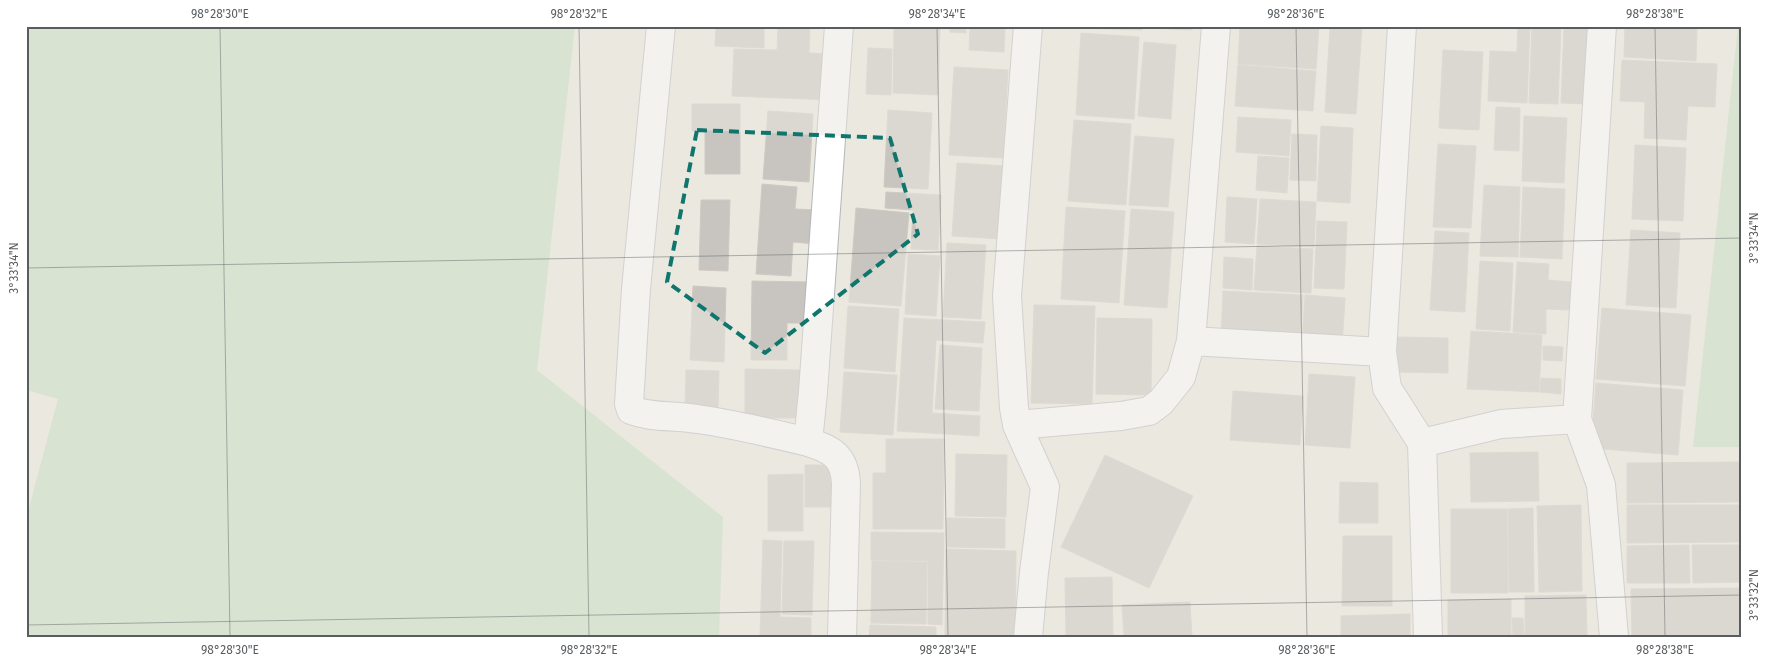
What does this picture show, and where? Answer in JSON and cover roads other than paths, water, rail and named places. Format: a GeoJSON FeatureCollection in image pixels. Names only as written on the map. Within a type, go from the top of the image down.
{"type":"FeatureCollection","features":[{"type":"Feature","properties":{"kind":"street"},"geometry":{"type":"LineString","coordinates":[[661,26],[636,289],[629,404],[631,410],[650,416],[694,418],[732,424],[819,445],[836,455],[846,471],[842,637]]}},
{"type":"Feature","properties":{"kind":"street"},"geometry":{"type":"LineString","coordinates":[[808,442],[839,26]]}},
{"type":"Feature","properties":{"kind":"street"},"geometry":{"type":"LineString","coordinates":[[1028,26],[1007,296],[1014,408],[1017,425],[1045,486],[1028,637]]}},
{"type":"Feature","properties":{"kind":"street"},"geometry":{"type":"LineString","coordinates":[[1017,425],[1121,416],[1149,411],[1161,402],[1181,377],[1191,341],[1216,26]]}},
{"type":"Feature","properties":{"kind":"street"},"geometry":{"type":"LineString","coordinates":[[1402,26],[1382,352],[1387,388],[1422,443],[1428,637]]}},
{"type":"Feature","properties":{"kind":"street"},"geometry":{"type":"LineString","coordinates":[[1602,26],[1577,419],[1601,485],[1614,637]]}},
{"type":"Feature","properties":{"kind":"street"},"geometry":{"type":"LineString","coordinates":[[1191,341],[1382,352]]}},
{"type":"Feature","properties":{"kind":"street"},"geometry":{"type":"LineString","coordinates":[[1422,443],[1501,424],[1577,419]]}}]}
